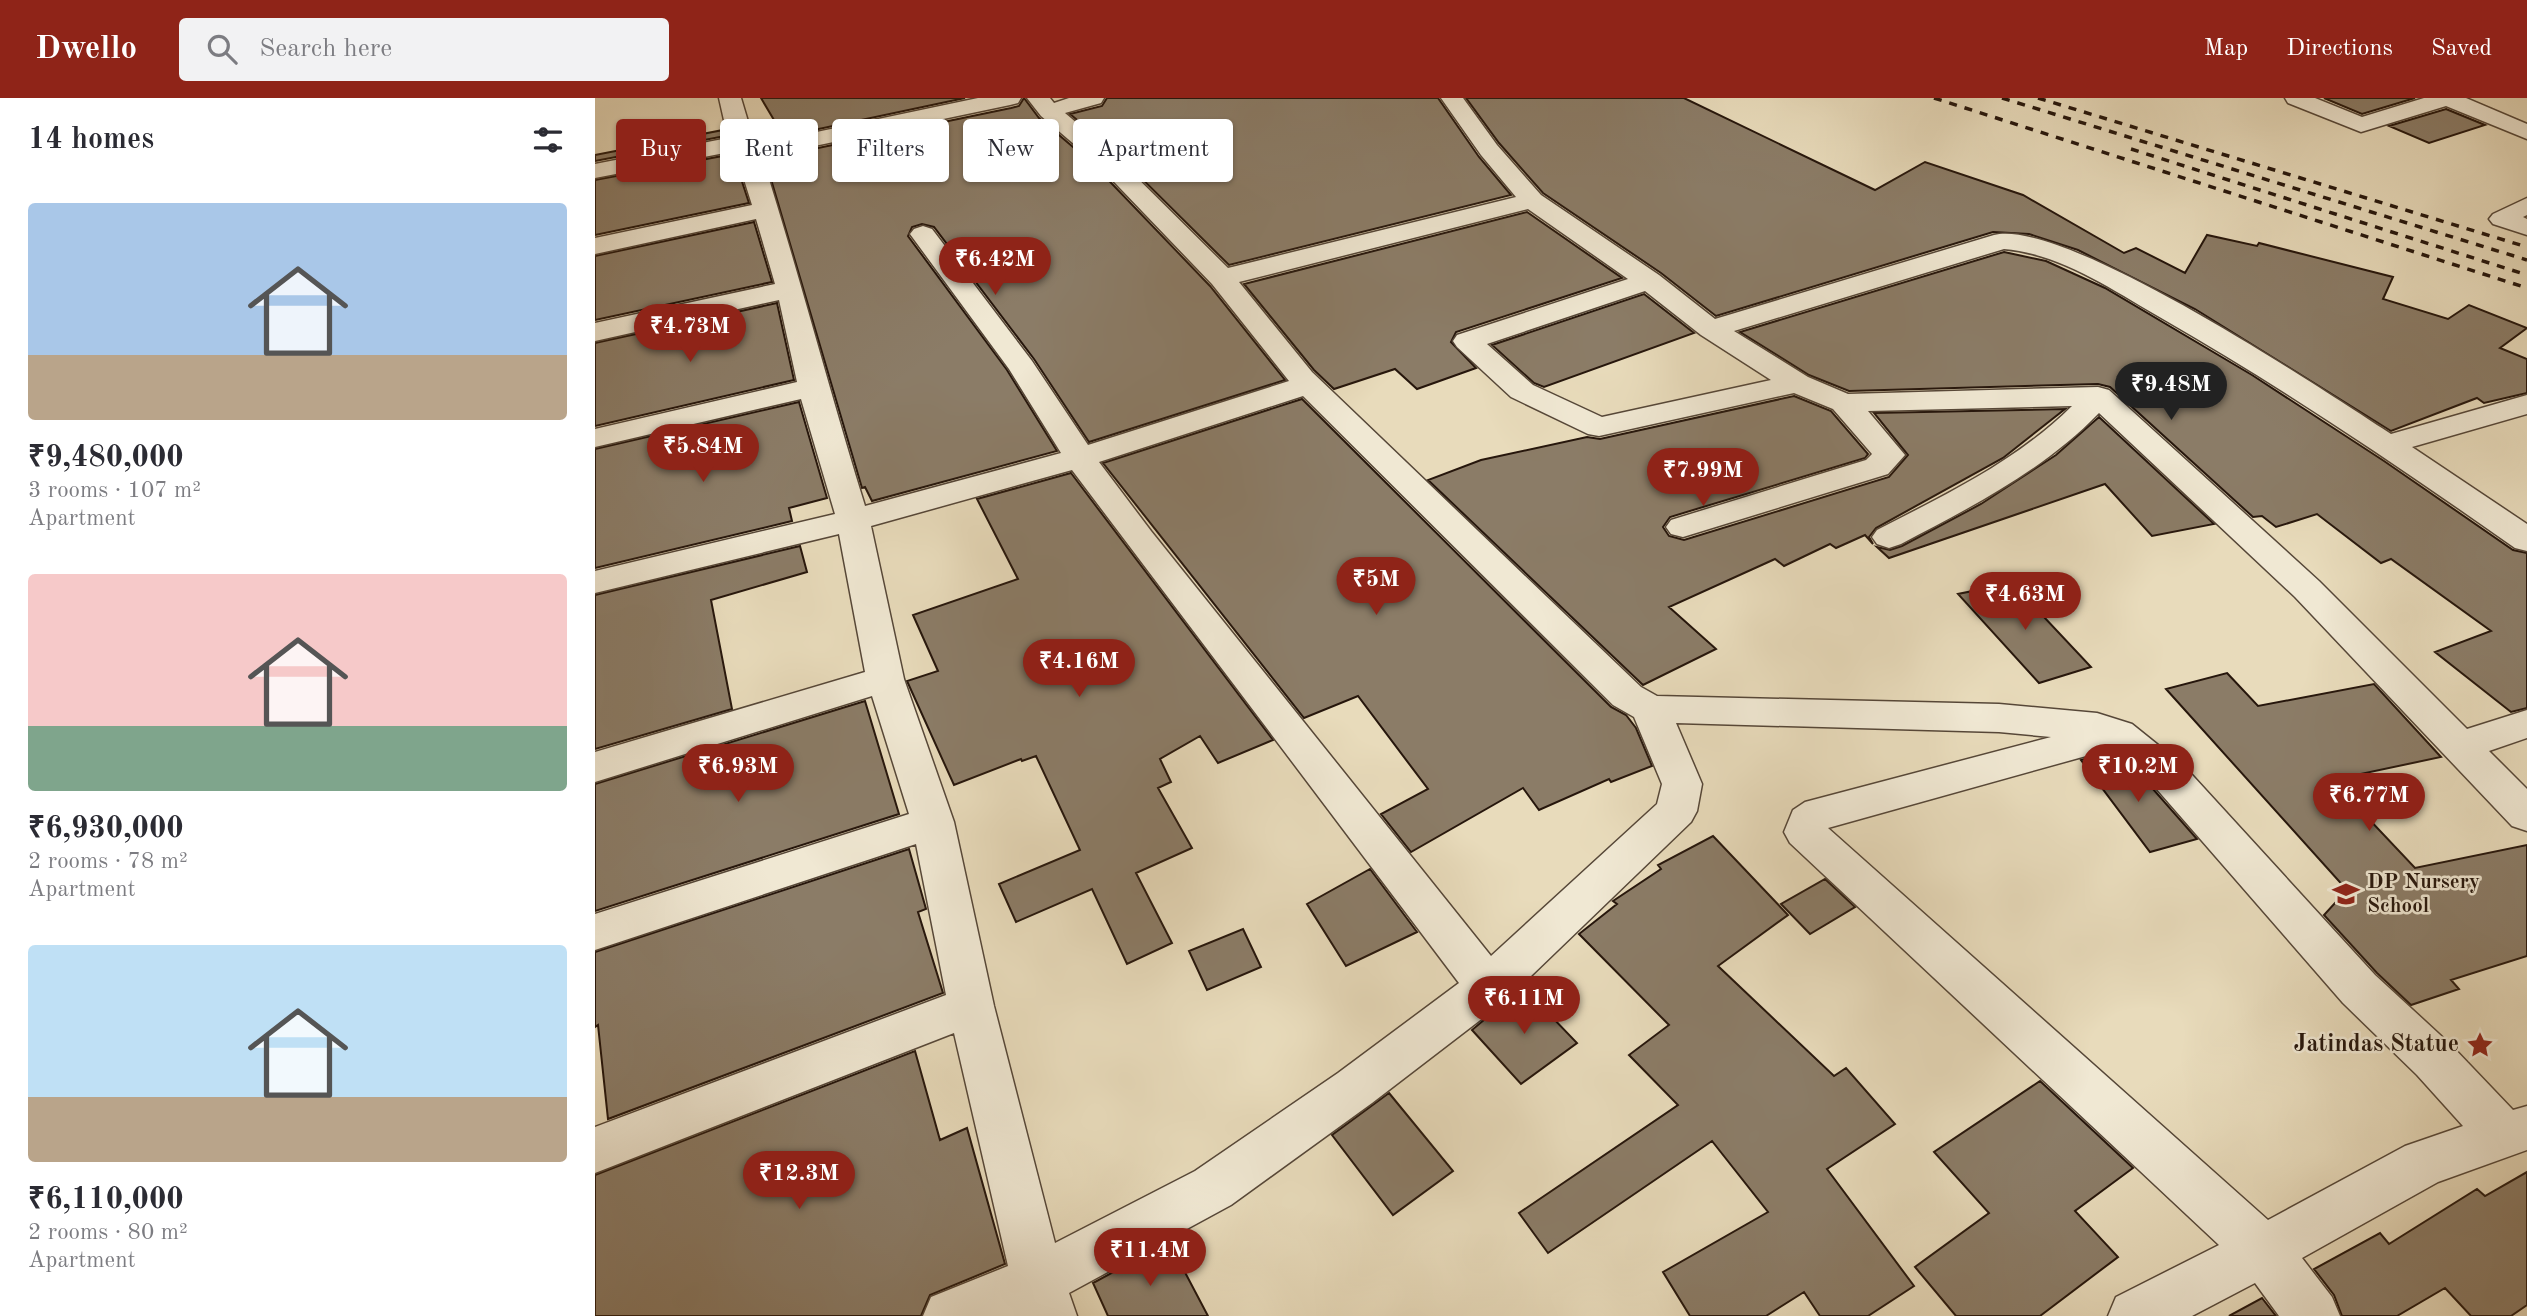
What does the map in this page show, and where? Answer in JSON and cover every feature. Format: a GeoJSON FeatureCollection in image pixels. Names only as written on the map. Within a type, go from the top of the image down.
{"type":"FeatureCollection","features":[{"type":"Feature","properties":{"kind":"street"},"geometry":{"type":"LineString","coordinates":[[730,98],[736,119]]}},
{"type":"Feature","properties":{"kind":"street"},"geometry":{"type":"LineString","coordinates":[[818,134],[1010,98]]}},
{"type":"Feature","properties":{"kind":"street"},"geometry":{"type":"LineString","coordinates":[[1043,105],[1093,98]]}},
{"type":"Feature","properties":{"kind":"street"},"geometry":{"type":"LineString","coordinates":[[1452,98],[1489,150],[1532,200],[1649,281],[1711,329],[1797,383],[1844,404],[1889,455],[1877,467],[1683,527]]}},
{"type":"Feature","properties":{"kind":"street"},"geometry":{"type":"LineString","coordinates":[[2296,98],[2361,125],[2447,98],[2527,132]]}},
{"type":"Feature","properties":{"kind":"street"},"geometry":{"type":"LineString","coordinates":[[1043,105],[1103,157],[1222,278],[1310,384],[1627,696],[1650,709],[1999,718],[2097,727],[2117,734],[2169,776],[2359,989],[2516,1132]]}},
{"type":"Feature","properties":{"kind":"street"},"geometry":{"type":"LineString","coordinates":[[595,171],[720,152]]}},
{"type":"Feature","properties":{"kind":"street"},"geometry":{"type":"LineString","coordinates":[[756,182],[790,289],[813,387],[853,520],[885,679],[933,822],[971,1006],[1044,1299]]}},
{"type":"Feature","properties":{"kind":"street"},"geometry":{"type":"LineString","coordinates":[[1222,278],[1532,200]]}},
{"type":"Feature","properties":{"kind":"street"},"geometry":{"type":"LineString","coordinates":[[2527,205],[2502,219],[2527,227]]}},
{"type":"Feature","properties":{"kind":"street"},"geometry":{"type":"LineString","coordinates":[[595,246],[765,210]]}},
{"type":"Feature","properties":{"kind":"street"},"geometry":{"type":"LineString","coordinates":[[923,234],[1022,367],[1080,458],[1139,538],[1489,987]]}},
{"type":"Feature","properties":{"kind":"street"},"geometry":{"type":"LineString","coordinates":[[1711,329],[2003,241],[2023,241],[2045,248],[2129,288],[2250,355],[2389,444],[2527,540]]}},
{"type":"Feature","properties":{"kind":"street"},"geometry":{"type":"LineString","coordinates":[[1649,281],[1467,341],[1522,391],[1599,427],[1797,383]]}},
{"type":"Feature","properties":{"kind":"street"},"geometry":{"type":"LineString","coordinates":[[595,332],[790,289]]}},
{"type":"Feature","properties":{"kind":"street"},"geometry":{"type":"LineString","coordinates":[[595,582],[853,520],[1080,458],[1310,384]]}},
{"type":"Feature","properties":{"kind":"street"},"geometry":{"type":"LineString","coordinates":[[595,438],[813,387]]}},
{"type":"Feature","properties":{"kind":"street"},"geometry":{"type":"LineString","coordinates":[[1844,404],[2098,396],[2164,454],[2307,589],[2527,815]]}},
{"type":"Feature","properties":{"kind":"street"},"geometry":{"type":"LineString","coordinates":[[1889,537],[1983,487],[2052,442],[2072,426],[2098,396]]}},
{"type":"Feature","properties":{"kind":"street"},"geometry":{"type":"LineString","coordinates":[[2389,444],[2527,404]]}},
{"type":"Feature","properties":{"kind":"street"},"geometry":{"type":"LineString","coordinates":[[595,767],[885,679]]}},
{"type":"Feature","properties":{"kind":"street"},"geometry":{"type":"LineString","coordinates":[[950,1316],[1044,1299],[1213,1188],[1355,1088],[1489,987],[1676,811],[1682,783],[1650,709]]}},
{"type":"Feature","properties":{"kind":"street"},"geometry":{"type":"LineString","coordinates":[[2459,746],[2527,724]]}},
{"type":"Feature","properties":{"kind":"street"},"geometry":{"type":"LineString","coordinates":[[2117,734],[1820,813],[1808,821],[1805,832],[2263,1251],[2313,1316]]}},
{"type":"Feature","properties":{"kind":"street"},"geometry":{"type":"LineString","coordinates":[[595,932],[933,822]]}},
{"type":"Feature","properties":{"kind":"street"},"geometry":{"type":"LineString","coordinates":[[595,1150],[971,1006]]}},
{"type":"Feature","properties":{"kind":"street"},"geometry":{"type":"LineString","coordinates":[[2135,1316],[2263,1251],[2423,1163],[2516,1132]]}},
{"type":"Feature","properties":{"kind":"building"},"geometry":{"type":"Polygon","coordinates":[[[761,98],[965,98],[866,119],[832,119],[832,126],[818,129],[818,119],[773,119],[761,98]]]}},
{"type":"Feature","properties":{"kind":"building"},"geometry":{"type":"Polygon","coordinates":[[[1024,98],[1040,119],[963,119],[963,182],[1059,182],[1059,135],[1073,147],[1073,182],[1110,182],[1210,286],[1285,380],[1089,442],[1034,359],[934,227],[922,224],[912,227],[908,236],[1007,370],[1057,451],[872,501],[865,487],[862,488],[772,182],[818,182],[818,148],[832,145],[832,182],[949,182],[949,121],[1019,106],[1024,98]]]}},
{"type":"Feature","properties":{"kind":"building"},"geometry":{"type":"Polygon","coordinates":[[[1107,98],[1438,98],[1479,157],[1511,195],[1229,265],[1145,182],[1233,182],[1233,119],[1076,119],[1070,114],[1102,106],[1107,98]]]}},
{"type":"Feature","properties":{"kind":"building"},"geometry":{"type":"Polygon","coordinates":[[[1466,98],[1684,98],[1875,190],[1925,162],[2023,195],[2124,253],[2136,248],[2185,273],[2207,235],[2257,246],[2259,243],[2393,277],[2383,299],[2448,319],[2469,305],[2527,328],[2500,348],[2527,359],[2527,393],[2484,403],[2477,398],[2391,431],[2195,309],[2078,250],[2029,234],[1993,232],[1716,316],[1661,273],[1543,193],[1499,143],[1466,98]]]}},
{"type":"Feature","properties":{"kind":"building"},"geometry":{"type":"Polygon","coordinates":[[[2324,98],[2415,98],[2362,114],[2324,98]]]}},
{"type":"Feature","properties":{"kind":"building"},"geometry":{"type":"Polygon","coordinates":[[[2446,109],[2485,125],[2429,143],[2389,126],[2446,109]]]}},
{"type":"Feature","properties":{"kind":"building"},"geometry":{"type":"Polygon","coordinates":[[[720,131],[720,137],[706,140],[706,133],[720,131]]]}},
{"type":"Feature","properties":{"kind":"building"},"geometry":{"type":"Polygon","coordinates":[[[616,151],[616,157],[595,161],[595,155],[616,151]]]}},
{"type":"Feature","properties":{"kind":"building"},"geometry":{"type":"Polygon","coordinates":[[[720,156],[720,182],[742,182],[749,203],[595,235],[595,180],[616,176],[616,182],[706,182],[706,159],[720,156]]]}},
{"type":"Feature","properties":{"kind":"building"},"geometry":{"type":"Polygon","coordinates":[[[1527,212],[1622,278],[1456,332],[1451,342],[1476,368],[1417,389],[1395,369],[1334,389],[1314,370],[1244,284],[1527,212]]]}},
{"type":"Feature","properties":{"kind":"building"},"geometry":{"type":"Polygon","coordinates":[[[754,222],[772,282],[595,320],[595,256],[754,222]]]}},
{"type":"Feature","properties":{"kind":"building"},"geometry":{"type":"Polygon","coordinates":[[[2004,252],[2046,261],[2105,288],[2252,375],[2513,550],[2527,553],[2527,708],[2511,712],[2435,652],[2491,631],[2391,559],[2381,563],[2317,514],[2276,527],[2262,516],[2253,517],[2110,387],[2098,384],[1849,391],[1809,375],[1740,332],[2004,252]]]}},
{"type":"Feature","properties":{"kind":"building"},"geometry":{"type":"Polygon","coordinates":[[[1644,294],[1694,333],[1544,387],[1534,383],[1492,345],[1644,294]]]}},
{"type":"Feature","properties":{"kind":"building"},"geometry":{"type":"Polygon","coordinates":[[[777,303],[794,380],[595,426],[595,343],[777,303]]]}},
{"type":"Feature","properties":{"kind":"building"},"geometry":{"type":"Polygon","coordinates":[[[1794,396],[1831,411],[1868,454],[1865,458],[1670,517],[1663,527],[1669,536],[1684,540],[1889,477],[1908,455],[1874,413],[2065,409],[2003,458],[1876,528],[1869,537],[1873,544],[1865,535],[1836,548],[1830,544],[1784,566],[1775,559],[1669,607],[1716,649],[1643,685],[1428,480],[1481,460],[1587,437],[1600,439],[1794,396]]]}},
{"type":"Feature","properties":{"kind":"building"},"geometry":{"type":"Polygon","coordinates":[[[1302,399],[1611,707],[1626,715],[1636,728],[1652,766],[1611,782],[1609,779],[1539,810],[1523,788],[1411,852],[1381,814],[1428,789],[1358,696],[1304,718],[1103,463],[1302,399]]]}},
{"type":"Feature","properties":{"kind":"building"},"geometry":{"type":"Polygon","coordinates":[[[799,402],[827,498],[789,508],[792,521],[595,568],[595,449],[799,402]]]}},
{"type":"Feature","properties":{"kind":"building"},"geometry":{"type":"Polygon","coordinates":[[[2099,417],[2214,524],[2152,536],[2105,484],[1889,558],[1877,547],[1890,550],[1902,546],[1981,504],[2056,455],[2099,417]]]}},
{"type":"Feature","properties":{"kind":"building"},"geometry":{"type":"Polygon","coordinates":[[[1071,473],[1273,740],[1218,763],[1200,736],[1160,759],[1171,782],[1158,788],[1192,848],[1136,873],[1172,943],[1127,964],[1092,889],[1016,922],[999,884],[1080,850],[1036,756],[1022,761],[1021,759],[954,785],[907,681],[938,671],[913,615],[1018,579],[977,499],[1071,473]]]}},
{"type":"Feature","properties":{"kind":"building"},"geometry":{"type":"Polygon","coordinates":[[[800,546],[807,572],[711,600],[732,709],[595,749],[595,595],[800,546]]]}},
{"type":"Feature","properties":{"kind":"building"},"geometry":{"type":"Polygon","coordinates":[[[2012,583],[2091,667],[2039,683],[1958,594],[2012,583]]]}},
{"type":"Feature","properties":{"kind":"building"},"geometry":{"type":"Polygon","coordinates":[[[2227,673],[2258,706],[2374,684],[2441,757],[2332,780],[2415,868],[2527,845],[2527,956],[2451,980],[2459,989],[2411,1005],[2377,973],[2324,915],[2347,890],[2166,689],[2227,673]]]}},
{"type":"Feature","properties":{"kind":"building"},"geometry":{"type":"Polygon","coordinates":[[[865,701],[899,814],[595,911],[595,784],[865,701]]]}},
{"type":"Feature","properties":{"kind":"building"},"geometry":{"type":"Polygon","coordinates":[[[2110,752],[2153,789],[2197,839],[2150,852],[2081,760],[2110,752]]]}},
{"type":"Feature","properties":{"kind":"building"},"geometry":{"type":"Polygon","coordinates":[[[1713,836],[1788,915],[1718,966],[1834,1076],[1846,1068],[1895,1124],[1827,1169],[1914,1286],[1868,1316],[1820,1316],[1804,1292],[1766,1316],[1690,1316],[1663,1272],[1768,1212],[1712,1141],[1548,1253],[1519,1213],[1678,1105],[1629,1055],[1669,1025],[1579,934],[1617,904],[1613,901],[1661,869],[1658,865],[1713,836]]]}},
{"type":"Feature","properties":{"kind":"building"},"geometry":{"type":"Polygon","coordinates":[[[909,849],[926,909],[918,912],[943,993],[608,1119],[598,1025],[595,1027],[595,952],[909,849]]]}},
{"type":"Feature","properties":{"kind":"building"},"geometry":{"type":"Polygon","coordinates":[[[1370,869],[1417,932],[1346,966],[1307,904],[1370,869]]]}},
{"type":"Feature","properties":{"kind":"building"},"geometry":{"type":"Polygon","coordinates":[[[1825,879],[1855,907],[1810,934],[1781,904],[1825,879]]]}},
{"type":"Feature","properties":{"kind":"building"},"geometry":{"type":"Polygon","coordinates":[[[1243,929],[1261,967],[1207,990],[1189,951],[1243,929]]]}},
{"type":"Feature","properties":{"kind":"building"},"geometry":{"type":"Polygon","coordinates":[[[1523,987],[1577,1043],[1521,1084],[1472,1030],[1523,987]]]}},
{"type":"Feature","properties":{"kind":"building"},"geometry":{"type":"Polygon","coordinates":[[[915,1051],[940,1140],[967,1128],[1005,1264],[930,1295],[921,1316],[595,1316],[595,1175],[915,1051]]]}},
{"type":"Feature","properties":{"kind":"building"},"geometry":{"type":"Polygon","coordinates":[[[2040,1081],[2133,1168],[2075,1211],[2118,1257],[2040,1316],[1956,1316],[1915,1267],[1989,1213],[1934,1152],[2040,1081]]]}},
{"type":"Feature","properties":{"kind":"building"},"geometry":{"type":"Polygon","coordinates":[[[1389,1093],[1453,1171],[1393,1215],[1332,1135],[1389,1093]]]}},
{"type":"Feature","properties":{"kind":"building"},"geometry":{"type":"Polygon","coordinates":[[[2527,1172],[2527,1305],[2511,1316],[2471,1316],[2445,1288],[2397,1316],[2342,1316],[2334,1295],[2314,1269],[2380,1233],[2389,1244],[2477,1189],[2485,1196],[2527,1172]]]}},
{"type":"Feature","properties":{"kind":"building"},"geometry":{"type":"Polygon","coordinates":[[[1169,1242],[1208,1316],[1108,1316],[1093,1283],[1169,1242]]]}},
{"type":"Feature","properties":{"kind":"building"},"geometry":{"type":"Polygon","coordinates":[[[2262,1298],[2276,1316],[2229,1316],[2262,1298]]]}},
{"type":"Feature","properties":{"kind":"railway"},"geometry":{"type":"LineString","coordinates":[[1934,98],[2527,288]]}},
{"type":"Feature","properties":{"kind":"railway"},"geometry":{"type":"LineString","coordinates":[[2002,98],[2527,260]]}},
{"type":"Feature","properties":{"kind":"railway"},"geometry":{"type":"LineString","coordinates":[[2038,98],[2527,247]]}},
{"type":"Feature","properties":{"kind":"railway"},"geometry":{"type":"LineString","coordinates":[[2131,149],[2527,275]]}},
{"type":"Feature","properties":{"kind":"place","name":"DP Nursery School"},"geometry":{"type":"Point","coordinates":[2346,894]}},
{"type":"Feature","properties":{"kind":"place","name":"Jatindas Statue"},"geometry":{"type":"Point","coordinates":[2480,1045]}}]}
